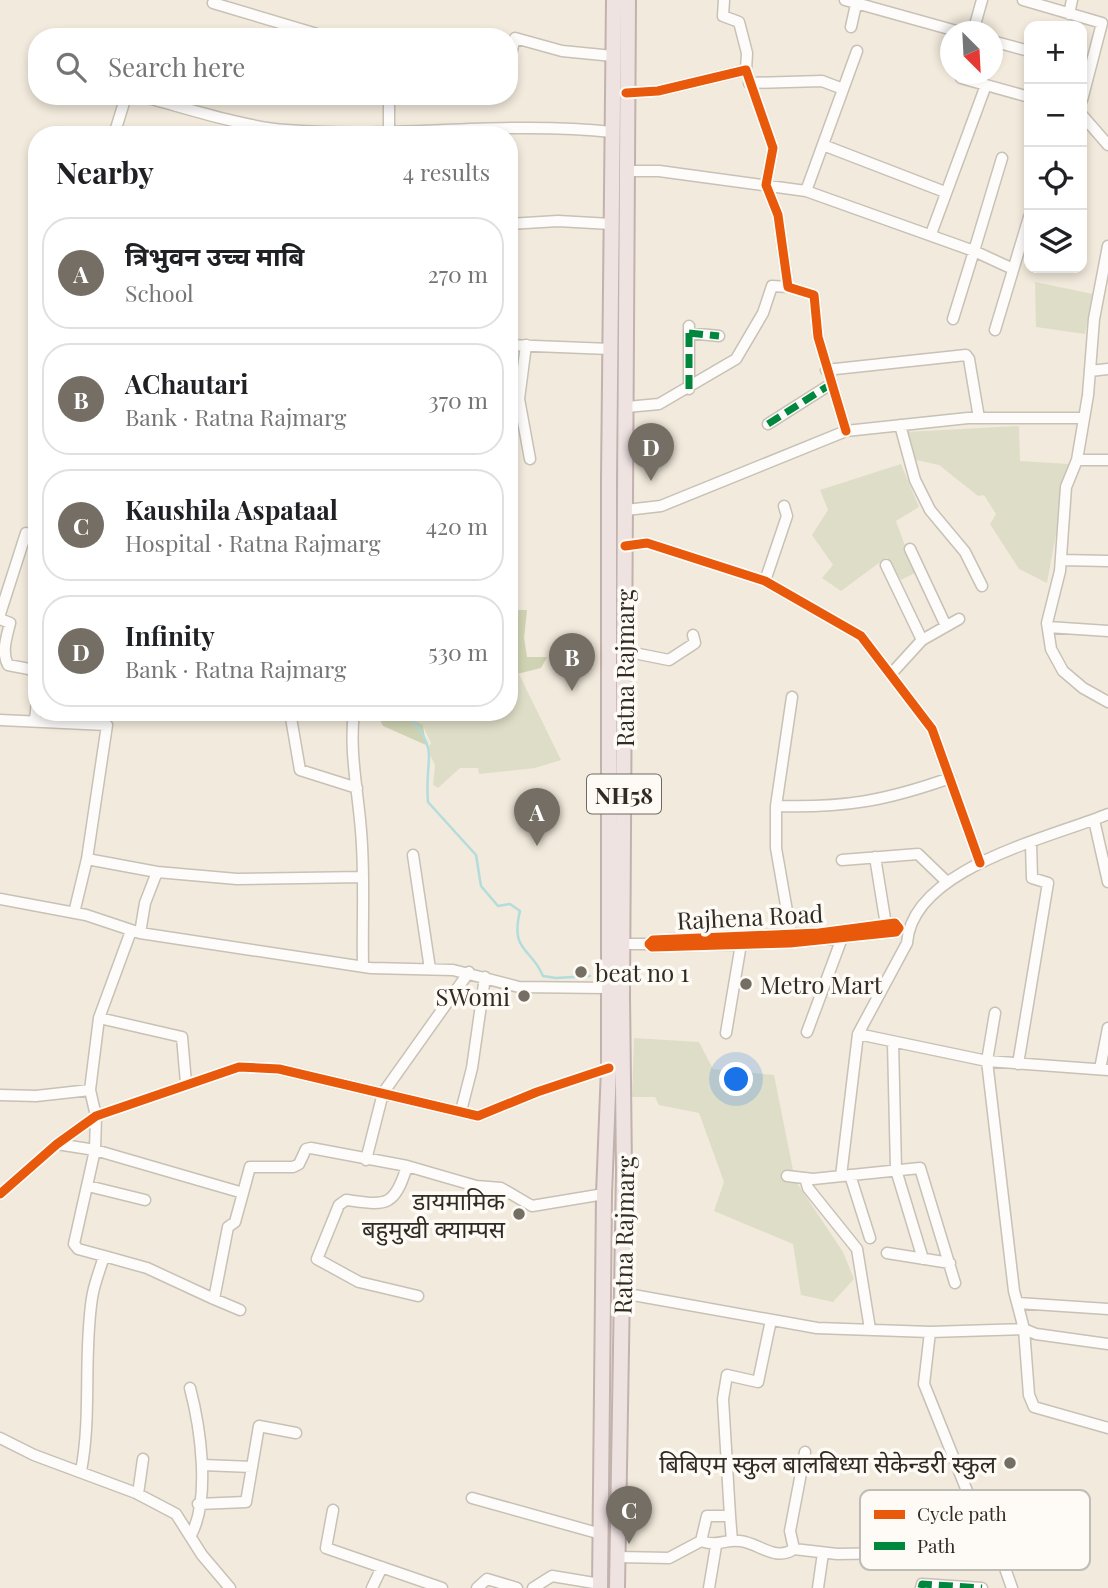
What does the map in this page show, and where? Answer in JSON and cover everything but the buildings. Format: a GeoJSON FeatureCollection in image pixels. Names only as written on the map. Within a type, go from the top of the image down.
{"type":"FeatureCollection","features":[{"type":"Feature","properties":{"kind":"highway","name":"Ratna Rajmarg"},"geometry":{"type":"LineString","coordinates":[[600,1586],[604,1194],[609,1069],[607,988],[614,0]]}},
{"type":"Feature","properties":{"kind":"highway","name":"Ratna Rajmarg"},"geometry":{"type":"LineString","coordinates":[[617,1588],[622,1293],[628,0]]}},
{"type":"Feature","properties":{"kind":"street"},"geometry":{"type":"LineString","coordinates":[[723,0],[723,16],[739,22],[747,53],[746,70],[773,148],[766,185],[778,215],[788,287]]}},
{"type":"Feature","properties":{"kind":"street"},"geometry":{"type":"LineString","coordinates":[[845,0],[940,26]]}},
{"type":"Feature","properties":{"kind":"street"},"geometry":{"type":"LineString","coordinates":[[976,21],[982,0]]}},
{"type":"Feature","properties":{"kind":"street"},"geometry":{"type":"LineString","coordinates":[[1023,0],[1102,23],[1087,63]]}},
{"type":"Feature","properties":{"kind":"street"},"geometry":{"type":"LineString","coordinates":[[1069,14],[1072,0]]}},
{"type":"Feature","properties":{"kind":"street"},"geometry":{"type":"LineString","coordinates":[[851,27],[856,2]]}},
{"type":"Feature","properties":{"kind":"street"},"geometry":{"type":"LineString","coordinates":[[213,3],[297,28]]}},
{"type":"Feature","properties":{"kind":"street"},"geometry":{"type":"LineString","coordinates":[[518,39],[562,51],[613,56]]}},
{"type":"Feature","properties":{"kind":"street"},"geometry":{"type":"LineString","coordinates":[[1003,44],[1024,50]]}},
{"type":"Feature","properties":{"kind":"street"},"geometry":{"type":"LineString","coordinates":[[806,191],[858,51]]}},
{"type":"Feature","properties":{"kind":"street"},"geometry":{"type":"LineString","coordinates":[[626,93],[658,91],[746,70]]}},
{"type":"Feature","properties":{"kind":"street"},"geometry":{"type":"LineString","coordinates":[[750,83],[822,81],[844,89]]}},
{"type":"Feature","properties":{"kind":"street"},"geometry":{"type":"LineString","coordinates":[[982,84],[1024,96]]}},
{"type":"Feature","properties":{"kind":"street"},"geometry":{"type":"LineString","coordinates":[[931,234],[986,85]]}},
{"type":"Feature","properties":{"kind":"street"},"geometry":{"type":"LineString","coordinates":[[117,126],[122,105]]}},
{"type":"Feature","properties":{"kind":"street"},"geometry":{"type":"LineString","coordinates":[[178,105],[266,126]]}},
{"type":"Feature","properties":{"kind":"street"},"geometry":{"type":"LineString","coordinates":[[389,105],[389,126]]}},
{"type":"Feature","properties":{"kind":"street"},"geometry":{"type":"LineString","coordinates":[[1087,121],[1108,145]]}},
{"type":"Feature","properties":{"kind":"street"},"geometry":{"type":"LineString","coordinates":[[518,129],[612,132]]}},
{"type":"Feature","properties":{"kind":"street"},"geometry":{"type":"LineString","coordinates":[[823,145],[945,192]]}},
{"type":"Feature","properties":{"kind":"street"},"geometry":{"type":"LineString","coordinates":[[953,319],[1002,158]]}},
{"type":"Feature","properties":{"kind":"street"},"geometry":{"type":"LineString","coordinates":[[627,171],[659,171],[806,191],[931,234],[1013,269]]}},
{"type":"Feature","properties":{"kind":"street"},"geometry":{"type":"LineString","coordinates":[[518,223],[558,221],[611,223]]}},
{"type":"Feature","properties":{"kind":"street"},"geometry":{"type":"LineString","coordinates":[[995,330],[1024,233]]}},
{"type":"Feature","properties":{"kind":"street"},"geometry":{"type":"LineString","coordinates":[[1108,246],[1094,319],[1090,371],[1077,460],[1066,487],[1061,560],[1048,627],[1051,649],[1063,671],[1083,688],[1108,702]]}},
{"type":"Feature","properties":{"kind":"street"},"geometry":{"type":"LineString","coordinates":[[627,407],[659,404],[689,389],[736,359],[763,313],[772,286],[788,287],[814,295],[818,337],[846,431]]}},
{"type":"Feature","properties":{"kind":"street"},"geometry":{"type":"LineString","coordinates":[[689,389],[689,329],[719,336]]}},
{"type":"Feature","properties":{"kind":"street"},"geometry":{"type":"LineString","coordinates":[[518,345],[610,349]]}},
{"type":"Feature","properties":{"kind":"street"},"geometry":{"type":"LineString","coordinates":[[526,345],[519,399],[530,459]]}},
{"type":"Feature","properties":{"kind":"street"},"geometry":{"type":"LineString","coordinates":[[827,370],[966,355],[970,359],[979,418]]}},
{"type":"Feature","properties":{"kind":"street"},"geometry":{"type":"LineString","coordinates":[[1090,371],[1108,369]]}},
{"type":"Feature","properties":{"kind":"street"},"geometry":{"type":"LineString","coordinates":[[768,424],[831,384]]}},
{"type":"Feature","properties":{"kind":"street"},"geometry":{"type":"LineString","coordinates":[[626,510],[661,506],[846,431],[979,418],[1082,418]]}},
{"type":"Feature","properties":{"kind":"street"},"geometry":{"type":"LineString","coordinates":[[900,425],[915,480],[930,510],[965,552],[982,586]]}},
{"type":"Feature","properties":{"kind":"street"},"geometry":{"type":"LineString","coordinates":[[1077,460],[1108,460]]}},
{"type":"Feature","properties":{"kind":"street"},"geometry":{"type":"LineString","coordinates":[[765,581],[787,516],[784,506]]}},
{"type":"Feature","properties":{"kind":"street"},"geometry":{"type":"LineString","coordinates":[[26,533],[0,617],[10,623],[5,643],[5,659],[9,665],[28,668]]}},
{"type":"Feature","properties":{"kind":"street"},"geometry":{"type":"LineString","coordinates":[[625,546],[647,543],[765,581],[860,636],[932,730],[980,863]]}},
{"type":"Feature","properties":{"kind":"street"},"geometry":{"type":"LineString","coordinates":[[909,549],[946,626]]}},
{"type":"Feature","properties":{"kind":"street"},"geometry":{"type":"LineString","coordinates":[[1061,560],[1108,561]]}},
{"type":"Feature","properties":{"kind":"street"},"geometry":{"type":"LineString","coordinates":[[886,565],[922,640]]}},
{"type":"Feature","properties":{"kind":"street"},"geometry":{"type":"LineString","coordinates":[[891,674],[922,640],[959,619]]}},
{"type":"Feature","properties":{"kind":"street"},"geometry":{"type":"LineString","coordinates":[[1048,627],[1108,631]]}},
{"type":"Feature","properties":{"kind":"street"},"geometry":{"type":"LineString","coordinates":[[624,651],[668,660],[695,643],[694,635]]}},
{"type":"Feature","properties":{"kind":"street"},"geometry":{"type":"LineString","coordinates":[[791,934],[776,848],[776,806],[793,697]]}},
{"type":"Feature","properties":{"kind":"street"},"geometry":{"type":"LineString","coordinates":[[0,720],[28,721]]}},
{"type":"Feature","properties":{"kind":"street"},"geometry":{"type":"LineString","coordinates":[[35,721],[107,725]]}},
{"type":"Feature","properties":{"kind":"street"},"geometry":{"type":"LineString","coordinates":[[74,913],[87,859],[107,721]]}},
{"type":"Feature","properties":{"kind":"street"},"geometry":{"type":"LineString","coordinates":[[291,721],[300,770],[357,788]]}},
{"type":"Feature","properties":{"kind":"street"},"geometry":{"type":"LineString","coordinates":[[353,721],[351,738],[363,877],[363,966]]}},
{"type":"Feature","properties":{"kind":"street"},"geometry":{"type":"LineString","coordinates":[[776,806],[866,803],[903,795],[950,778]]}},
{"type":"Feature","properties":{"kind":"street"},"geometry":{"type":"LineString","coordinates":[[897,927],[947,881],[980,863],[1108,814]]}},
{"type":"Feature","properties":{"kind":"street"},"geometry":{"type":"LineString","coordinates":[[1094,820],[1108,883]]}},
{"type":"Feature","properties":{"kind":"street"},"geometry":{"type":"LineString","coordinates":[[1018,1064],[1048,883],[1032,878],[1031,843]]}},
{"type":"Feature","properties":{"kind":"street"},"geometry":{"type":"LineString","coordinates":[[842,860],[918,854],[947,881]]}},
{"type":"Feature","properties":{"kind":"street"},"geometry":{"type":"LineString","coordinates":[[412,855],[430,969]]}},
{"type":"Feature","properties":{"kind":"street"},"geometry":{"type":"LineString","coordinates":[[870,1238],[846,1176],[858,1034],[907,943],[897,927],[876,857]]}},
{"type":"Feature","properties":{"kind":"street"},"geometry":{"type":"LineString","coordinates":[[87,859],[157,872],[237,880],[363,877]]}},
{"type":"Feature","properties":{"kind":"street"},"geometry":{"type":"LineString","coordinates":[[157,872],[99,1018],[90,1090],[96,1116],[95,1150],[74,1244],[78,1250],[147,1268],[240,1310]]}},
{"type":"Feature","properties":{"kind":"street"},"geometry":{"type":"LineString","coordinates":[[0,899],[74,913],[135,932],[363,966],[469,972],[519,987],[607,988]]}},
{"type":"Feature","properties":{"kind":"street","name":"Rajhena Road"},"geometry":{"type":"LineString","coordinates":[[734,942],[791,934],[842,938],[897,927]]}},
{"type":"Feature","properties":{"kind":"street","name":"Rajhena Road"},"geometry":{"type":"LineString","coordinates":[[624,944],[819,937],[897,927]]}},
{"type":"Feature","properties":{"kind":"street"},"geometry":{"type":"LineString","coordinates":[[807,1032],[842,938]]}},
{"type":"Feature","properties":{"kind":"street"},"geometry":{"type":"LineString","coordinates":[[726,1033],[734,942]]}},
{"type":"Feature","properties":{"kind":"street"},"geometry":{"type":"LineString","coordinates":[[366,1160],[383,1093],[469,972]]}},
{"type":"Feature","properties":{"kind":"street"},"geometry":{"type":"LineString","coordinates":[[461,1111],[472,1068],[485,976]]}},
{"type":"Feature","properties":{"kind":"street"},"geometry":{"type":"LineString","coordinates":[[995,1013],[987,1061],[1017,1303],[1024,1329],[1029,1395],[1034,1407],[1108,1428]]}},
{"type":"Feature","properties":{"kind":"street"},"geometry":{"type":"LineString","coordinates":[[99,1018],[182,1037],[186,1083]]}},
{"type":"Feature","properties":{"kind":"street"},"geometry":{"type":"LineString","coordinates":[[858,1034],[987,1061],[1104,1069],[1108,1028]]}},
{"type":"Feature","properties":{"kind":"street"},"geometry":{"type":"LineString","coordinates":[[893,1042],[895,1170],[923,1259]]}},
{"type":"Feature","properties":{"kind":"street"},"geometry":{"type":"LineString","coordinates":[[0,1194],[57,1144],[96,1116],[239,1067],[265,1068],[478,1116],[537,1091],[609,1069]]}},
{"type":"Feature","properties":{"kind":"street"},"geometry":{"type":"LineString","coordinates":[[0,1095],[36,1096],[90,1090]]}},
{"type":"Feature","properties":{"kind":"street"},"geometry":{"type":"LineString","coordinates":[[57,1144],[95,1150],[243,1194]]}},
{"type":"Feature","properties":{"kind":"street"},"geometry":{"type":"LineString","coordinates":[[214,1299],[228,1227],[235,1222],[250,1167],[293,1167],[299,1164],[306,1149],[407,1166],[476,1186],[501,1188],[532,1206],[604,1194]]}},
{"type":"Feature","properties":{"kind":"street"},"geometry":{"type":"LineString","coordinates":[[407,1166],[390,1200],[381,1205],[346,1200],[339,1205],[317,1259],[359,1282],[418,1296]]}},
{"type":"Feature","properties":{"kind":"street"},"geometry":{"type":"LineString","coordinates":[[787,1176],[846,1176],[920,1168],[955,1283]]}},
{"type":"Feature","properties":{"kind":"street"},"geometry":{"type":"LineString","coordinates":[[805,1178],[808,1188],[857,1249],[870,1329]]}},
{"type":"Feature","properties":{"kind":"street"},"geometry":{"type":"LineString","coordinates":[[88,1186],[145,1200]]}},
{"type":"Feature","properties":{"kind":"street"},"geometry":{"type":"LineString","coordinates":[[887,1253],[950,1263]]}},
{"type":"Feature","properties":{"kind":"street"},"geometry":{"type":"LineString","coordinates":[[81,1471],[86,1444],[92,1296],[104,1256]]}},
{"type":"Feature","properties":{"kind":"street"},"geometry":{"type":"LineString","coordinates":[[622,1293],[817,1328],[930,1332],[1024,1329],[1036,1334],[1067,1336],[1108,1345]]}},
{"type":"Feature","properties":{"kind":"street"},"geometry":{"type":"LineString","coordinates":[[1017,1303],[1108,1309]]}},
{"type":"Feature","properties":{"kind":"street"},"geometry":{"type":"LineString","coordinates":[[732,1541],[723,1399],[727,1375],[758,1382],[771,1320]]}},
{"type":"Feature","properties":{"kind":"street"},"geometry":{"type":"LineString","coordinates":[[930,1332],[924,1384],[967,1490]]}},
{"type":"Feature","properties":{"kind":"street"},"geometry":{"type":"LineString","coordinates":[[190,1388],[200,1428],[203,1465],[197,1524],[191,1535]]}},
{"type":"Feature","properties":{"kind":"street"},"geometry":{"type":"LineString","coordinates":[[198,1504],[246,1502],[259,1426],[296,1433]]}},
{"type":"Feature","properties":{"kind":"street"},"geometry":{"type":"LineString","coordinates":[[0,1438],[34,1455],[138,1494],[176,1514],[202,1555],[230,1588]]}},
{"type":"Feature","properties":{"kind":"street"},"geometry":{"type":"LineString","coordinates":[[794,1549],[790,1531],[805,1452]]}},
{"type":"Feature","properties":{"kind":"street"},"geometry":{"type":"LineString","coordinates":[[138,1494],[143,1459]]}},
{"type":"Feature","properties":{"kind":"street"},"geometry":{"type":"LineString","coordinates":[[203,1465],[252,1467]]}},
{"type":"Feature","properties":{"kind":"street"},"geometry":{"type":"LineString","coordinates":[[472,1498],[601,1534]]}},
{"type":"Feature","properties":{"kind":"street"},"geometry":{"type":"LineString","coordinates":[[334,1510],[326,1548],[442,1588]]}},
{"type":"Feature","properties":{"kind":"street"},"geometry":{"type":"LineString","coordinates":[[701,1541],[707,1516],[730,1516]]}},
{"type":"Feature","properties":{"kind":"street"},"geometry":{"type":"LineString","coordinates":[[618,1557],[669,1558],[701,1541],[716,1546],[742,1541],[772,1553],[787,1554],[794,1549],[823,1553],[860,1553]]}},
{"type":"Feature","properties":{"kind":"street"},"geometry":{"type":"LineString","coordinates":[[709,1588],[716,1546]]}},
{"type":"Feature","properties":{"kind":"street"},"geometry":{"type":"LineString","coordinates":[[818,1588],[823,1553]]}},
{"type":"Feature","properties":{"kind":"street"},"geometry":{"type":"LineString","coordinates":[[372,1588],[382,1567]]}},
{"type":"Feature","properties":{"kind":"street"},"geometry":{"type":"LineString","coordinates":[[1006,1570],[1012,1588]]}},
{"type":"Feature","properties":{"kind":"street"},"geometry":{"type":"LineString","coordinates":[[533,1588],[552,1576],[600,1586]]}},
{"type":"Feature","properties":{"kind":"street"},"geometry":{"type":"LineString","coordinates":[[477,1588],[487,1579],[517,1588]]}},
{"type":"Feature","properties":{"kind":"street"},"geometry":{"type":"LineString","coordinates":[[921,1588],[922,1584],[982,1588]]}},
{"type":"Feature","properties":{"kind":"green space"},"geometry":{"type":"Polygon","coordinates":[[[1035,282],[1093,294],[1085,334],[1036,327],[1035,282]]]}},
{"type":"Feature","properties":{"kind":"green space"},"geometry":{"type":"Polygon","coordinates":[[[1019,426],[1020,461],[1069,464],[1047,583],[1019,569],[990,524],[996,514],[984,495],[978,496],[939,465],[916,460],[905,432],[1019,426]]]}},
{"type":"Feature","properties":{"kind":"green space"},"geometry":{"type":"Polygon","coordinates":[[[901,464],[919,507],[896,521],[915,573],[901,580],[887,557],[841,591],[822,578],[833,565],[812,535],[828,510],[820,490],[901,464]]]}},
{"type":"Feature","properties":{"kind":"green space"},"geometry":{"type":"Polygon","coordinates":[[[518,610],[527,610],[524,638],[527,657],[547,657],[541,668],[518,674],[518,610]]]}},
{"type":"Feature","properties":{"kind":"green space"},"geometry":{"type":"Polygon","coordinates":[[[518,672],[561,760],[535,768],[479,774],[478,768],[460,768],[438,788],[433,785],[435,765],[427,749],[431,743],[423,726],[414,721],[518,721],[518,672]]]}},
{"type":"Feature","properties":{"kind":"green space"},"geometry":{"type":"Polygon","coordinates":[[[380,721],[415,721],[423,725],[426,745],[383,726],[380,721]]]}},
{"type":"Feature","properties":{"kind":"green space"},"geometry":{"type":"Polygon","coordinates":[[[634,1038],[699,1042],[713,1069],[774,1075],[795,1180],[843,1252],[854,1279],[833,1302],[801,1295],[793,1244],[714,1211],[724,1182],[699,1113],[659,1105],[655,1097],[632,1097],[634,1038]]]}},
{"type":"Feature","properties":{"kind":"waterway"},"geometry":{"type":"LineString","coordinates":[[413,721],[424,736],[429,754],[428,802],[476,855],[481,886],[498,906],[510,904],[520,911],[518,934],[523,948],[543,976],[590,976]]}},
{"type":"Feature","properties":{"kind":"marked path"},"geometry":{"type":"LineString","coordinates":[[689,326],[689,389]]}},
{"type":"Feature","properties":{"kind":"marked path"},"geometry":{"type":"LineString","coordinates":[[689,333],[719,336]]}},
{"type":"Feature","properties":{"kind":"marked path"},"geometry":{"type":"LineString","coordinates":[[768,424],[831,384]]}},
{"type":"Feature","properties":{"kind":"marked path"},"geometry":{"type":"LineString","coordinates":[[921,1588],[922,1584],[982,1588]]}},
{"type":"Feature","properties":{"kind":"cycle path"},"geometry":{"type":"LineString","coordinates":[[626,93],[658,91],[746,70],[773,148],[766,185],[778,215],[788,287],[814,295],[818,337],[846,431]]}},
{"type":"Feature","properties":{"kind":"cycle path"},"geometry":{"type":"LineString","coordinates":[[625,546],[647,543],[765,581],[861,636],[932,729],[980,863]]}},
{"type":"Feature","properties":{"kind":"cycle path"},"geometry":{"type":"LineString","coordinates":[[895,923],[899,928],[896,932],[790,943],[652,947],[649,944],[653,940],[819,933],[895,923]]}},
{"type":"Feature","properties":{"kind":"cycle path"},"geometry":{"type":"LineString","coordinates":[[0,1194],[57,1144],[96,1116],[239,1067],[279,1069],[478,1116],[537,1092],[609,1068]]}},
{"type":"Feature","properties":{"kind":"place","name":"Infinity"},"geometry":{"type":"Point","coordinates":[651,481]}},
{"type":"Feature","properties":{"kind":"place","name":"AChautari"},"geometry":{"type":"Point","coordinates":[572,691]}},
{"type":"Feature","properties":{"kind":"place","name":"त्रिभुवन उच्च माबि"},"geometry":{"type":"Point","coordinates":[537,846]}},
{"type":"Feature","properties":{"kind":"place","name":"beat no 1"},"geometry":{"type":"Point","coordinates":[581,972]}},
{"type":"Feature","properties":{"kind":"place","name":"Metro Mart"},"geometry":{"type":"Point","coordinates":[746,984]}},
{"type":"Feature","properties":{"kind":"place","name":"SWomi"},"geometry":{"type":"Point","coordinates":[524,996]}},
{"type":"Feature","properties":{"kind":"place","name":"डायमामिक बहुमुखी क्याम्पस"},"geometry":{"type":"Point","coordinates":[519,1214]}},
{"type":"Feature","properties":{"kind":"place","name":"बिबिएम स्कुल बालबिध्या सेकेन्डरी स्कुल"},"geometry":{"type":"Point","coordinates":[1010,1463]}},
{"type":"Feature","properties":{"kind":"place","name":"Kaushila Aspataal"},"geometry":{"type":"Point","coordinates":[629,1544]}}]}
